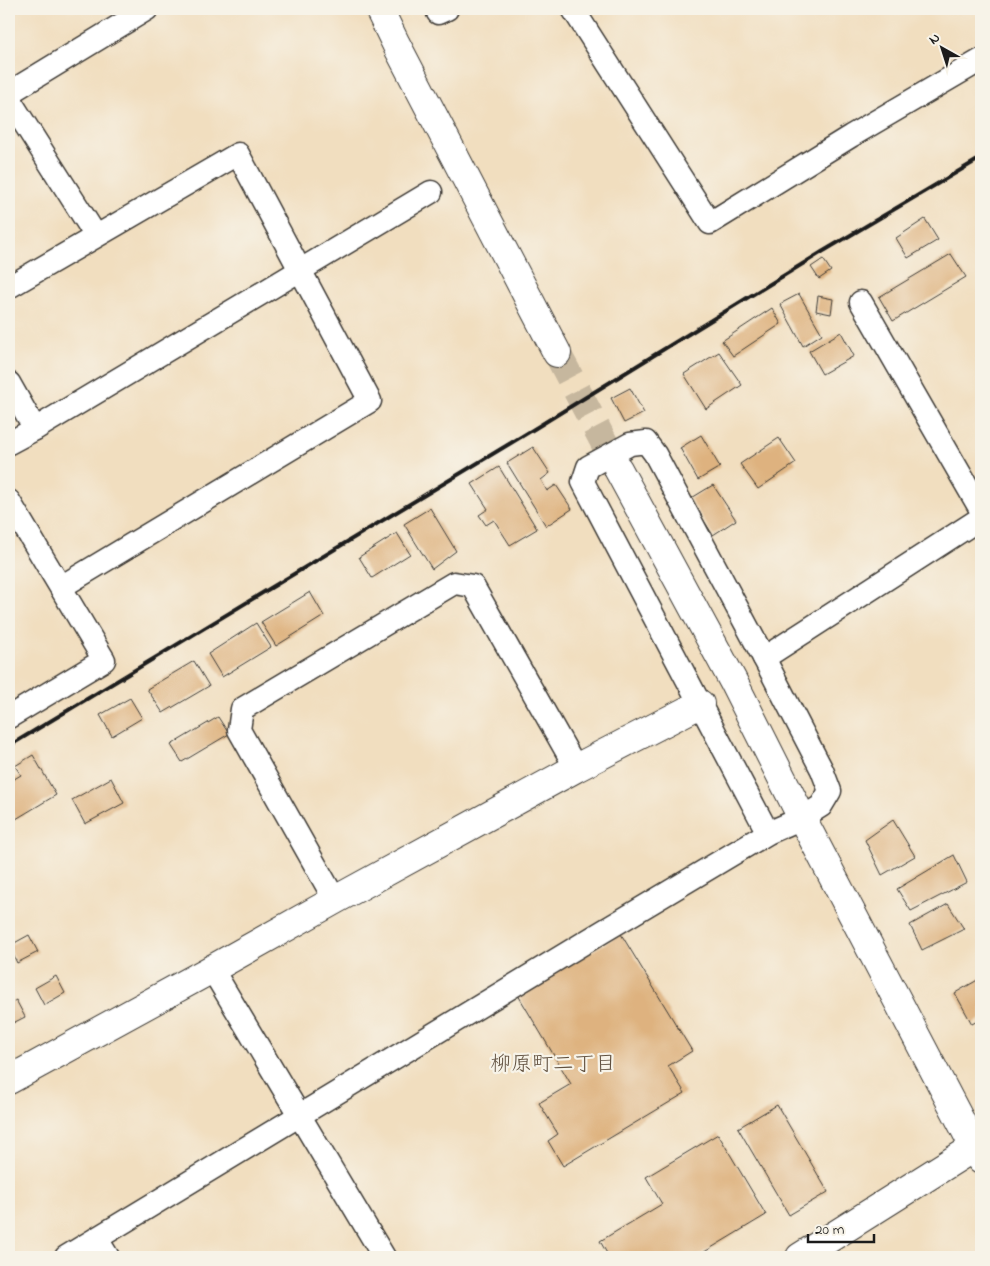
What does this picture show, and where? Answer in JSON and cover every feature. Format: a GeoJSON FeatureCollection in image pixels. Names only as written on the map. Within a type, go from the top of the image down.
{"type":"FeatureCollection","features":[{"type":"Feature","properties":{"kind":"main road"},"geometry":{"type":"LineString","coordinates":[[379,9],[557,352]]}},
{"type":"Feature","properties":{"kind":"main road"},"geometry":{"type":"LineString","coordinates":[[618,469],[733,682],[802,818],[979,1150],[800,1257]]}},
{"type":"Feature","properties":{"kind":"main road"},"geometry":{"type":"LineString","coordinates":[[9,1080],[576,768],[700,704]]}},
{"type":"Feature","properties":{"kind":"street"},"geometry":{"type":"LineString","coordinates":[[9,93],[147,9]]}},
{"type":"Feature","properties":{"kind":"street"},"geometry":{"type":"LineString","coordinates":[[574,9],[710,222],[981,60]]}},
{"type":"Feature","properties":{"kind":"street"},"geometry":{"type":"LineString","coordinates":[[9,99],[96,236]]}},
{"type":"Feature","properties":{"kind":"street"},"geometry":{"type":"LineString","coordinates":[[9,286],[238,154],[370,401],[61,587]]}},
{"type":"Feature","properties":{"kind":"street"},"geometry":{"type":"LineString","coordinates":[[9,443],[35,430],[431,192]]}},
{"type":"Feature","properties":{"kind":"street"},"geometry":{"type":"LineString","coordinates":[[861,302],[981,510]]}},
{"type":"Feature","properties":{"kind":"street"},"geometry":{"type":"LineString","coordinates":[[9,383],[35,430]]}},
{"type":"Feature","properties":{"kind":"street"},"geometry":{"type":"LineString","coordinates":[[66,1257],[102,1248],[299,1116],[768,833],[802,818],[822,806],[830,791],[822,770],[764,658],[654,454],[646,442],[630,444],[588,467],[583,482],[768,833]]}},
{"type":"Feature","properties":{"kind":"street"},"geometry":{"type":"LineString","coordinates":[[9,501],[104,660],[9,717]]}},
{"type":"Feature","properties":{"kind":"street"},"geometry":{"type":"LineString","coordinates":[[764,658],[981,518]]}},
{"type":"Feature","properties":{"kind":"street"},"geometry":{"type":"LineString","coordinates":[[335,900],[239,730],[242,709],[454,583],[473,586],[576,768]]}},
{"type":"Feature","properties":{"kind":"street"},"geometry":{"type":"LineString","coordinates":[[212,970],[384,1257]]}},
{"type":"Feature","properties":{"kind":"building"},"geometry":{"type":"Polygon","coordinates":[[[925,219],[938,240],[908,258],[896,238],[925,219]]]}},
{"type":"Feature","properties":{"kind":"building"},"geometry":{"type":"Polygon","coordinates":[[[951,254],[966,277],[893,321],[879,297],[951,254]]]}},
{"type":"Feature","properties":{"kind":"building"},"geometry":{"type":"Polygon","coordinates":[[[823,259],[831,271],[819,279],[811,267],[823,259]]]}},
{"type":"Feature","properties":{"kind":"building"},"geometry":{"type":"Polygon","coordinates":[[[799,294],[822,334],[803,346],[780,304],[799,294]]]}},
{"type":"Feature","properties":{"kind":"building"},"geometry":{"type":"Polygon","coordinates":[[[818,296],[833,299],[831,314],[816,311],[818,296]]]}},
{"type":"Feature","properties":{"kind":"building"},"geometry":{"type":"Polygon","coordinates":[[[772,308],[781,324],[733,356],[722,341],[772,308]]]}},
{"type":"Feature","properties":{"kind":"building"},"geometry":{"type":"Polygon","coordinates":[[[841,332],[854,356],[822,374],[809,351],[841,332]]]}},
{"type":"Feature","properties":{"kind":"building"},"geometry":{"type":"Polygon","coordinates":[[[719,352],[742,385],[706,409],[684,374],[719,352]]]}},
{"type":"Feature","properties":{"kind":"building"},"geometry":{"type":"Polygon","coordinates":[[[630,388],[644,413],[624,423],[611,398],[630,388]]]}},
{"type":"Feature","properties":{"kind":"building"},"geometry":{"type":"Polygon","coordinates":[[[701,435],[720,467],[698,480],[680,448],[701,435]]]}},
{"type":"Feature","properties":{"kind":"building"},"geometry":{"type":"Polygon","coordinates":[[[779,438],[796,463],[758,489],[740,464],[779,438]]]}},
{"type":"Feature","properties":{"kind":"building"},"geometry":{"type":"Polygon","coordinates":[[[533,447],[550,473],[541,480],[547,491],[556,485],[572,509],[546,526],[507,463],[533,447]]]}},
{"type":"Feature","properties":{"kind":"building"},"geometry":{"type":"Polygon","coordinates":[[[499,467],[537,529],[510,545],[494,520],[486,525],[479,515],[488,509],[472,484],[499,467]]]}},
{"type":"Feature","properties":{"kind":"building"},"geometry":{"type":"Polygon","coordinates":[[[713,485],[736,520],[713,535],[690,499],[713,485]]]}},
{"type":"Feature","properties":{"kind":"building"},"geometry":{"type":"Polygon","coordinates":[[[430,508],[456,551],[432,569],[404,524],[430,508]]]}},
{"type":"Feature","properties":{"kind":"building"},"geometry":{"type":"Polygon","coordinates":[[[397,533],[410,554],[372,578],[359,557],[397,533]]]}},
{"type":"Feature","properties":{"kind":"building"},"geometry":{"type":"Polygon","coordinates":[[[310,592],[324,616],[276,646],[261,622],[310,592]]]}},
{"type":"Feature","properties":{"kind":"building"},"geometry":{"type":"Polygon","coordinates":[[[256,623],[271,647],[222,677],[208,654],[256,623]]]}},
{"type":"Feature","properties":{"kind":"building"},"geometry":{"type":"Polygon","coordinates":[[[194,661],[209,686],[163,713],[147,689],[194,661]]]}},
{"type":"Feature","properties":{"kind":"building"},"geometry":{"type":"Polygon","coordinates":[[[130,698],[142,718],[112,736],[100,715],[130,698]]]}},
{"type":"Feature","properties":{"kind":"building"},"geometry":{"type":"Polygon","coordinates":[[[218,717],[229,734],[182,762],[171,745],[218,717]]]}},
{"type":"Feature","properties":{"kind":"building"},"geometry":{"type":"Polygon","coordinates":[[[33,755],[56,795],[16,819],[9,807],[9,782],[21,775],[15,766],[33,755]]]}},
{"type":"Feature","properties":{"kind":"building"},"geometry":{"type":"Polygon","coordinates":[[[111,778],[124,803],[85,824],[72,800],[111,778]]]}},
{"type":"Feature","properties":{"kind":"building"},"geometry":{"type":"Polygon","coordinates":[[[893,820],[915,856],[882,875],[865,840],[893,820]]]}},
{"type":"Feature","properties":{"kind":"building"},"geometry":{"type":"Polygon","coordinates":[[[954,855],[967,882],[911,911],[897,889],[954,855]]]}},
{"type":"Feature","properties":{"kind":"building"},"geometry":{"type":"Polygon","coordinates":[[[948,904],[964,929],[922,950],[910,925],[948,904]]]}},
{"type":"Feature","properties":{"kind":"building"},"geometry":{"type":"Polygon","coordinates":[[[621,934],[692,1051],[668,1066],[685,1093],[563,1166],[548,1141],[558,1134],[539,1103],[571,1084],[518,995],[621,934]]]}},
{"type":"Feature","properties":{"kind":"building"},"geometry":{"type":"Polygon","coordinates":[[[29,935],[38,952],[17,963],[9,946],[29,935]]]}},
{"type":"Feature","properties":{"kind":"building"},"geometry":{"type":"Polygon","coordinates":[[[56,976],[65,993],[44,1005],[35,988],[56,976]]]}},
{"type":"Feature","properties":{"kind":"building"},"geometry":{"type":"Polygon","coordinates":[[[981,978],[981,1019],[972,1024],[955,993],[981,978]]]}},
{"type":"Feature","properties":{"kind":"building"},"geometry":{"type":"Polygon","coordinates":[[[16,1000],[25,1017],[9,1025],[9,1004],[16,1000]]]}},
{"type":"Feature","properties":{"kind":"building"},"geometry":{"type":"Polygon","coordinates":[[[777,1105],[828,1192],[789,1215],[738,1128],[777,1105]]]}},
{"type":"Feature","properties":{"kind":"building"},"geometry":{"type":"Polygon","coordinates":[[[718,1134],[766,1215],[696,1257],[609,1257],[600,1241],[662,1204],[646,1177],[718,1134]]]}},
{"type":"Feature","properties":{"kind":"tunnel"},"geometry":{"type":"LineString","coordinates":[[557,353],[618,469]]}},
{"type":"Feature","properties":{"kind":"railway"},"geometry":{"type":"LineString","coordinates":[[9,746],[534,429],[822,252],[981,158]]}},
{"type":"Feature","properties":{"kind":"district","name":"柳原町二丁目"},"geometry":{"type":"Point","coordinates":[553,1065]}}]}
